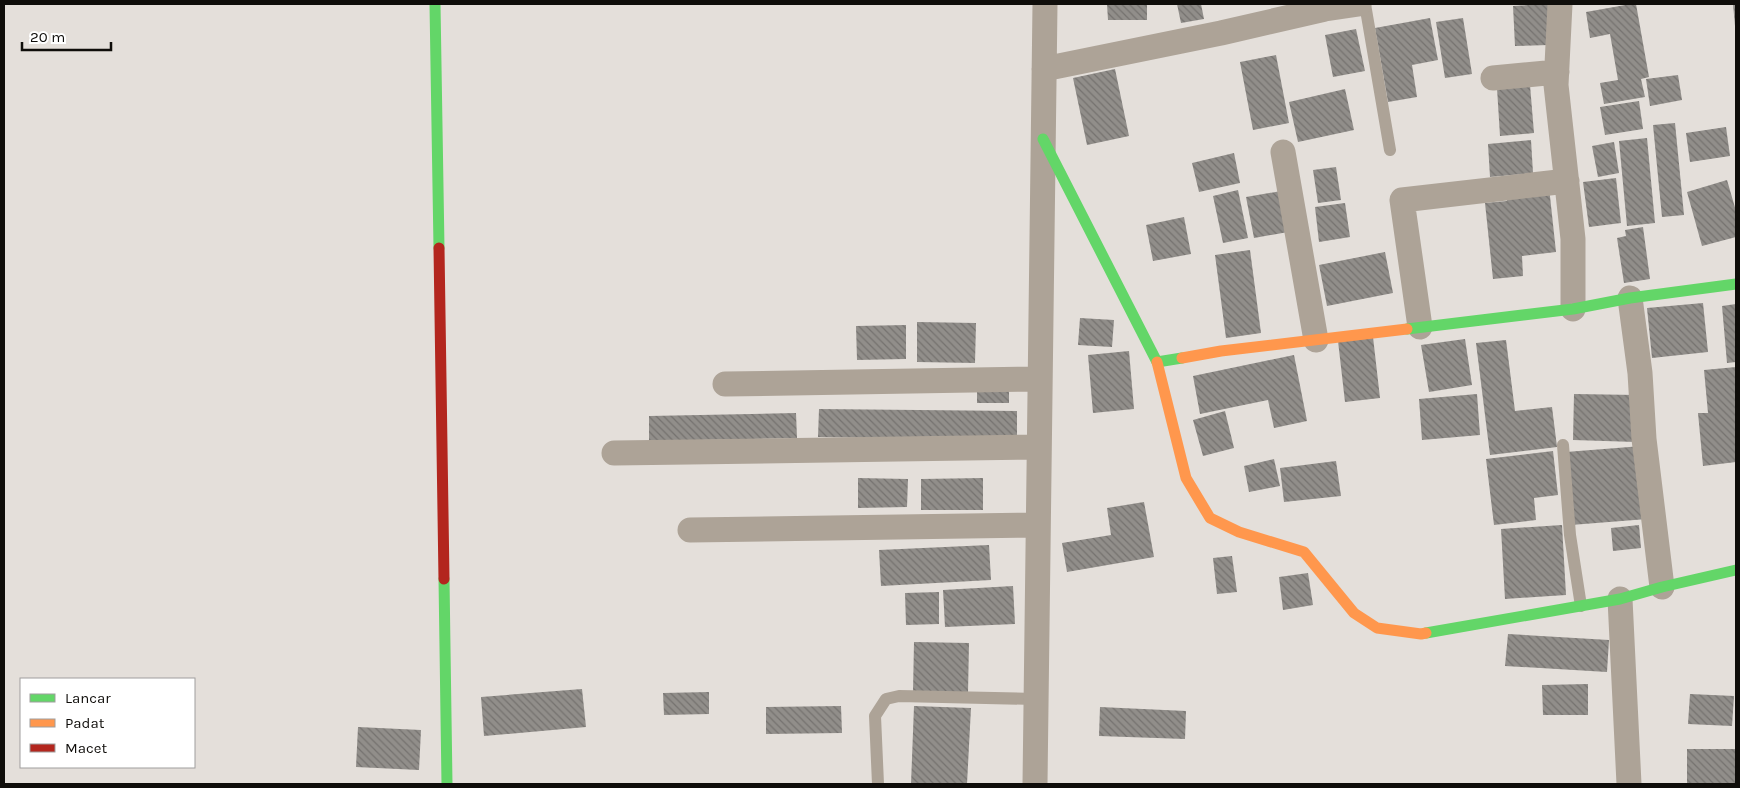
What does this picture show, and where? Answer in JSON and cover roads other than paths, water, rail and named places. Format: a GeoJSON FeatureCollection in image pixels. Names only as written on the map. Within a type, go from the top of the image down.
{"type":"FeatureCollection","features":[{"type":"Feature","properties":{"kind":"street"},"geometry":{"type":"LineString","coordinates":[[435,4],[447,784]]}},
{"type":"Feature","properties":{"kind":"street"},"geometry":{"type":"LineString","coordinates":[[1035,784],[1045,4]]}},
{"type":"Feature","properties":{"kind":"street"},"geometry":{"type":"LineString","coordinates":[[1044,69],[1222,33],[1325,9],[1359,4]]}},
{"type":"Feature","properties":{"kind":"street"},"geometry":{"type":"LineString","coordinates":[[1560,4],[1556,85],[1573,239],[1573,309]]}},
{"type":"Feature","properties":{"kind":"street"},"geometry":{"type":"LineString","coordinates":[[1493,78],[1557,72]]}},
{"type":"Feature","properties":{"kind":"street"},"geometry":{"type":"LineString","coordinates":[[1043,139],[1157,362],[1186,478],[1210,518],[1240,532],[1304,552],[1354,612],[1377,628],[1421,634],[1620,599],[1736,570]]}},
{"type":"Feature","properties":{"kind":"street"},"geometry":{"type":"LineString","coordinates":[[1283,152],[1316,340]]}},
{"type":"Feature","properties":{"kind":"street"},"geometry":{"type":"LineString","coordinates":[[1420,327],[1402,200],[1567,181]]}},
{"type":"Feature","properties":{"kind":"street"},"geometry":{"type":"LineString","coordinates":[[1157,362],[1221,351],[1573,309],[1630,298],[1736,284]]}},
{"type":"Feature","properties":{"kind":"street"},"geometry":{"type":"LineString","coordinates":[[1630,298],[1640,373],[1644,439],[1662,587]]}},
{"type":"Feature","properties":{"kind":"street"},"geometry":{"type":"LineString","coordinates":[[725,384],[1039,378]]}},
{"type":"Feature","properties":{"kind":"street"},"geometry":{"type":"LineString","coordinates":[[614,454],[1038,447]]}},
{"type":"Feature","properties":{"kind":"street"},"geometry":{"type":"LineString","coordinates":[[690,530],[1037,525]]}},
{"type":"Feature","properties":{"kind":"street"},"geometry":{"type":"LineString","coordinates":[[1620,599],[1629,784]]}},
{"type":"Feature","properties":{"kind":"lane"},"geometry":{"type":"LineString","coordinates":[[1365,4],[1390,150]]}},
{"type":"Feature","properties":{"kind":"lane"},"geometry":{"type":"LineString","coordinates":[[1563,445],[1570,535],[1581,606]]}},
{"type":"Feature","properties":{"kind":"lane"},"geometry":{"type":"LineString","coordinates":[[878,784],[875,716],[886,699],[898,696],[1035,699]]}}]}
